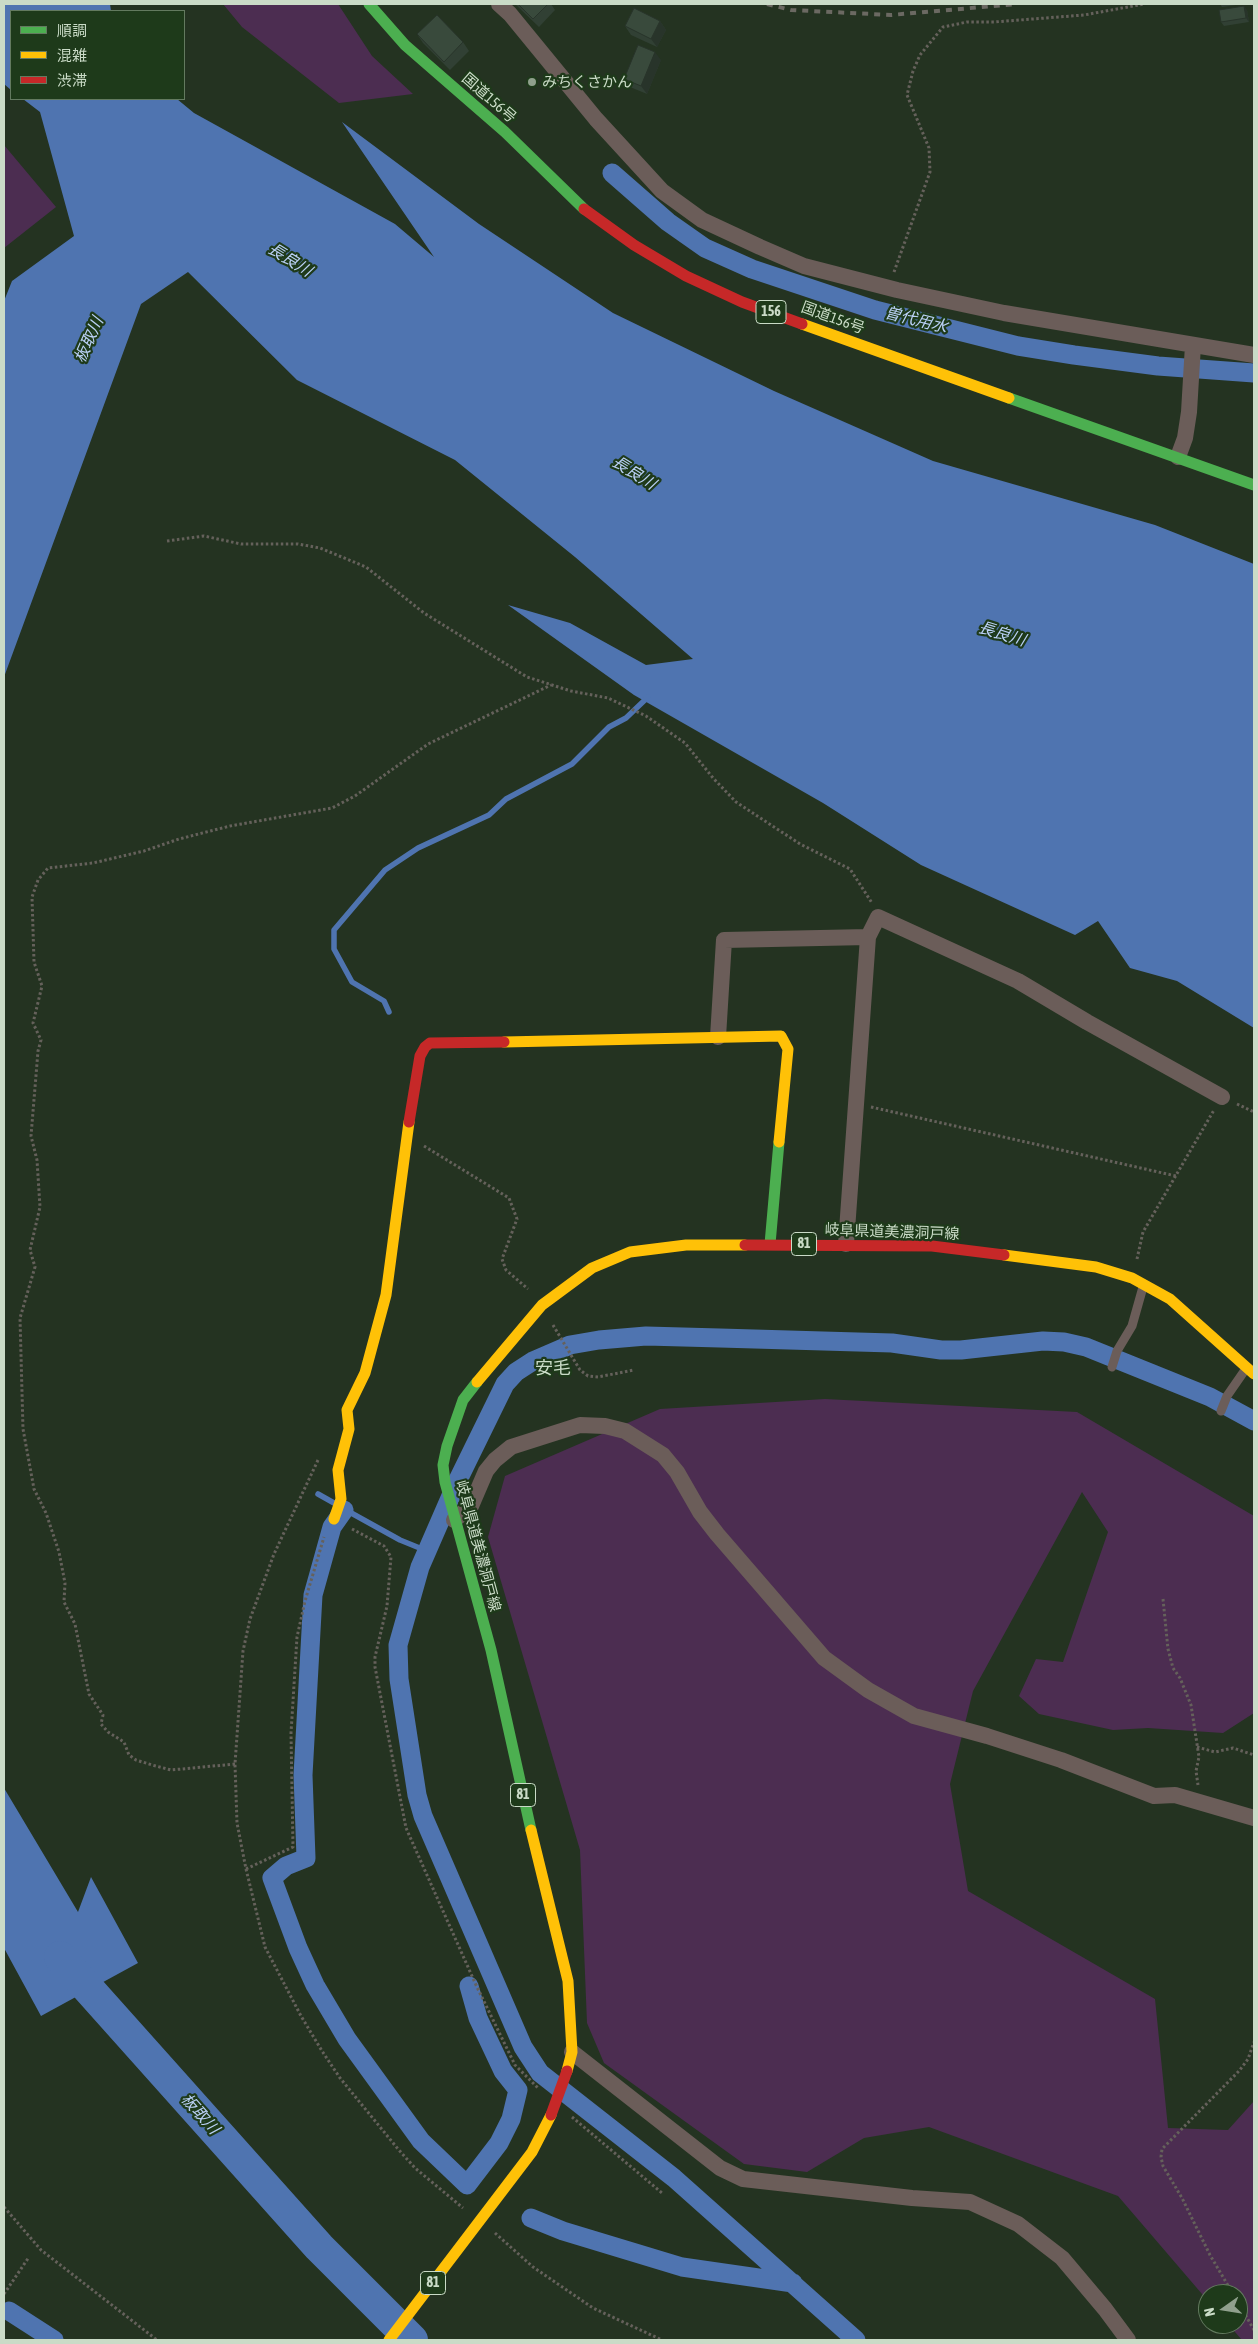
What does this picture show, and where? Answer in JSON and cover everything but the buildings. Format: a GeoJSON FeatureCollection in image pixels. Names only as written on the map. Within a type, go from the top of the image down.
{"type":"FeatureCollection","features":[{"type":"Feature","properties":{"kind":"main road","name":"国道156号"},"geometry":{"type":"LineString","coordinates":[[369,4],[405,45],[505,132],[580,206],[634,245],[686,276],[742,302],[1254,485]]}},
{"type":"Feature","properties":{"kind":"main road"},"geometry":{"type":"LineString","coordinates":[[334,1519],[341,1499],[338,1470],[349,1429],[347,1410],[365,1373],[378,1331],[386,1295],[406,1137],[420,1056],[424,1047],[430,1043],[781,1036],[788,1049],[770,1244]]}},
{"type":"Feature","properties":{"kind":"main road","name":"岐阜県道美濃洞戸線"},"geometry":{"type":"LineString","coordinates":[[479,2223],[532,2152],[551,2115],[572,2052],[568,1981],[533,1840],[491,1650],[445,1482],[443,1465],[446,1446],[463,1400],[496,1356],[541,1306],[592,1268],[630,1252],[686,1245],[846,1244],[932,1246],[1096,1267],[1132,1278],[1170,1299],[1250,1370]]}},
{"type":"Feature","properties":{"kind":"main road","name":"81"},"geometry":{"type":"LineString","coordinates":[[389,2340],[479,2223]]}},
{"type":"Feature","properties":{"kind":"street"},"geometry":{"type":"LineString","coordinates":[[499,4],[596,119],[662,190],[702,220],[760,247],[804,266],[889,288],[1193,352],[1254,355]]}},
{"type":"Feature","properties":{"kind":"street"},"geometry":{"type":"LineString","coordinates":[[1178,458],[1185,438],[1189,412],[1193,352]]}},
{"type":"Feature","properties":{"kind":"street"},"geometry":{"type":"LineString","coordinates":[[846,1244],[868,938],[878,917],[1018,981],[1222,1097]]}},
{"type":"Feature","properties":{"kind":"street"},"geometry":{"type":"LineString","coordinates":[[718,1036],[724,940],[868,938]]}},
{"type":"Feature","properties":{"kind":"street"},"geometry":{"type":"LineString","coordinates":[[454,1516],[471,1506],[486,1470],[511,1447],[580,1425],[604,1426],[624,1431],[663,1455],[677,1472],[700,1512],[717,1534],[824,1658],[868,1690],[914,1716],[987,1736],[1061,1760],[1154,1796],[1176,1795],[1254,1818]]}},
{"type":"Feature","properties":{"kind":"street"},"geometry":{"type":"LineString","coordinates":[[572,2052],[720,2168],[743,2179],[912,2198],[970,2202],[1018,2224],[1062,2258],[1105,2309],[1128,2340]]}},
{"type":"Feature","properties":{"kind":"lane"},"geometry":{"type":"LineString","coordinates":[[1112,1367],[1117,1352],[1132,1326],[1143,1284]]}},
{"type":"Feature","properties":{"kind":"lane"},"geometry":{"type":"LineString","coordinates":[[1221,1410],[1227,1396],[1250,1370]]}},
{"type":"Feature","properties":{"kind":"path"},"geometry":{"type":"LineString","coordinates":[[889,288],[930,172],[929,148],[907,95],[913,71],[920,55],[943,27],[967,22],[994,22],[1084,15],[1144,4]]}},
{"type":"Feature","properties":{"kind":"path"},"geometry":{"type":"LineString","coordinates":[[167,541],[204,536],[240,544],[298,544],[320,548],[366,567],[424,613],[526,677],[570,691],[608,698],[646,716],[685,743],[713,778],[736,802],[800,844],[850,869],[869,895],[878,917]]}},
{"type":"Feature","properties":{"kind":"path"},"geometry":{"type":"LineString","coordinates":[[236,1764],[171,1770],[152,1765],[136,1760],[129,1755],[124,1742],[108,1732],[101,1724],[103,1715],[89,1694],[75,1624],[64,1602],[65,1583],[60,1552],[46,1513],[34,1489],[23,1429],[20,1318],[35,1267],[30,1250],[40,1207],[37,1160],[31,1136],[38,1050],[41,1040],[33,1023],[42,986],[34,962],[32,897],[38,880],[48,868],[93,863],[144,851],[179,839],[230,826],[332,808],[355,796],[428,744],[551,685]]}},
{"type":"Feature","properties":{"kind":"path"},"geometry":{"type":"LineString","coordinates":[[1132,1278],[1143,1232],[1222,1097],[1254,1112]]}},
{"type":"Feature","properties":{"kind":"path"},"geometry":{"type":"LineString","coordinates":[[856,1103],[1176,1176]]}},
{"type":"Feature","properties":{"kind":"path"},"geometry":{"type":"LineString","coordinates":[[406,1137],[510,1198],[517,1219],[502,1259],[506,1270],[541,1306],[558,1331],[580,1370],[588,1376],[598,1377],[634,1370]]}},
{"type":"Feature","properties":{"kind":"path"},"geometry":{"type":"LineString","coordinates":[[320,1455],[274,1554],[250,1619],[243,1651],[236,1764],[237,1823],[265,1947],[297,2009],[340,2078],[415,2168],[453,2202],[533,2267],[592,2308],[662,2340]]}},
{"type":"Feature","properties":{"kind":"path"},"geometry":{"type":"LineString","coordinates":[[246,1869],[294,1848],[291,1733],[297,1636],[305,1601],[328,1524],[334,1519],[384,1546],[390,1557],[387,1606],[375,1667],[406,1828],[476,1985],[515,2065],[541,2090]]}},
{"type":"Feature","properties":{"kind":"path"},"geometry":{"type":"LineString","coordinates":[[1164,1599],[1168,1649],[1173,1668],[1180,1678],[1191,1705],[1199,1757],[1196,1771],[1201,1802]]}},
{"type":"Feature","properties":{"kind":"path"},"geometry":{"type":"LineString","coordinates":[[1197,1746],[1215,1752],[1233,1748],[1254,1755]]}},
{"type":"Feature","properties":{"kind":"path"},"geometry":{"type":"LineString","coordinates":[[1227,2284],[1163,2166],[1161,2157],[1162,2150],[1239,2071],[1248,2059],[1254,2042]]}},
{"type":"Feature","properties":{"kind":"path"},"geometry":{"type":"LineString","coordinates":[[568,2113],[662,2193]]}},
{"type":"Feature","properties":{"kind":"path"},"geometry":{"type":"LineString","coordinates":[[4,2207],[42,2250],[157,2340]]}},
{"type":"Feature","properties":{"kind":"path"},"geometry":{"type":"LineString","coordinates":[[4,2294],[28,2257]]}},
{"type":"Feature","properties":{"kind":"shaded area"},"geometry":{"type":"Polygon","coordinates":[[[223,4],[338,4],[372,56],[413,94],[339,103],[242,27],[223,4]]]}},
{"type":"Feature","properties":{"kind":"shaded area"},"geometry":{"type":"Polygon","coordinates":[[[4,145],[56,207],[4,248],[4,145]]]}},
{"type":"Feature","properties":{"kind":"shaded area"},"geometry":{"type":"Polygon","coordinates":[[[825,1399],[1077,1412],[1254,1516],[1254,1713],[1223,1733],[1148,1728],[1113,1730],[1039,1714],[1019,1696],[1036,1659],[1063,1662],[1108,1532],[1082,1492],[973,1691],[950,1784],[968,1891],[1155,1999],[1168,2128],[1228,2130],[1254,2101],[1254,2340],[1242,2340],[1237,2334],[1248,2334],[1248,2284],[1198,2284],[1198,2289],[1118,2196],[929,2127],[864,2138],[807,2172],[744,2164],[604,2063],[587,2023],[580,1850],[488,1537],[505,1476],[660,1409],[825,1399]]]}},
{"type":"Feature","properties":{"kind":"water"},"geometry":{"type":"Polygon","coordinates":[[[4,4],[110,4],[111,10],[10,10],[10,89],[4,84],[4,4]]]}},
{"type":"Feature","properties":{"kind":"water","name":"長良川"},"geometry":{"type":"Polygon","coordinates":[[[24,100],[178,100],[194,113],[395,224],[434,257],[342,122],[479,224],[613,313],[774,391],[933,461],[1155,525],[1254,564],[1254,1028],[1177,981],[1130,968],[1098,921],[1075,935],[921,865],[823,803],[634,695],[508,605],[570,623],[646,665],[693,659],[575,557],[455,460],[297,380],[188,272],[141,304],[4,677],[4,301],[12,281],[74,236],[40,112],[24,100]]]}},
{"type":"Feature","properties":{"kind":"water"},"geometry":{"type":"Polygon","coordinates":[[[4,1788],[78,1912],[91,1877],[138,1963],[41,2016],[4,1948],[4,1788]]]}},
{"type":"Feature","properties":{"kind":"waterway","name":"曽代用水"},"geometry":{"type":"LineString","coordinates":[[612,173],[668,222],[705,248],[752,269],[875,310],[1018,346],[1158,366],[1254,373]]}},
{"type":"Feature","properties":{"kind":"waterway"},"geometry":{"type":"LineString","coordinates":[[389,1012],[384,1001],[352,982],[334,949],[334,930],[385,870],[418,848],[489,815],[506,799],[572,764],[609,727],[626,718],[648,697]]}},
{"type":"Feature","properties":{"kind":"waterway"},"geometry":{"type":"LineString","coordinates":[[856,2340],[674,2178],[540,2073],[523,2047],[423,1816],[417,1795],[399,1679],[398,1645],[420,1567],[457,1482],[505,1384],[516,1372],[533,1361],[570,1345],[599,1340],[646,1336],[892,1343],[941,1350],[961,1350],[1043,1341],[1064,1342],[1086,1347],[1210,1397],[1254,1421]]}},
{"type":"Feature","properties":{"kind":"waterway"},"geometry":{"type":"LineString","coordinates":[[318,1494],[334,1503]]}},
{"type":"Feature","properties":{"kind":"waterway"},"geometry":{"type":"LineString","coordinates":[[344,1509],[400,1540],[427,1551]]}},
{"type":"Feature","properties":{"kind":"waterway"},"geometry":{"type":"LineString","coordinates":[[344,1510],[332,1527],[313,1595],[303,1775],[306,1858],[286,1866],[272,1878],[298,1948],[315,1985],[347,2039],[421,2141],[467,2185],[499,2143],[511,2119],[518,2090],[503,2071],[478,2018],[469,1986]]}},
{"type":"Feature","properties":{"kind":"waterway","name":"板取川"},"geometry":{"type":"LineString","coordinates":[[60,1957],[319,2247],[412,2340]]}},
{"type":"Feature","properties":{"kind":"waterway"},"geometry":{"type":"LineString","coordinates":[[531,2218],[563,2231],[682,2267],[793,2283]]}},
{"type":"Feature","properties":{"kind":"waterway"},"geometry":{"type":"LineString","coordinates":[[9,2311],[54,2340]]}},
{"type":"Feature","properties":{"kind":"railway"},"geometry":{"type":"LineString","coordinates":[[767,4],[791,10],[891,15],[1017,4]]}},
{"type":"Feature","properties":{"kind":"traffic: fast"},"geometry":{"type":"LineString","coordinates":[[369,4],[405,45],[505,132],[584,209]]}},
{"type":"Feature","properties":{"kind":"traffic: fast"},"geometry":{"type":"LineString","coordinates":[[1009,398],[1254,485]]}},
{"type":"Feature","properties":{"kind":"traffic: fast"},"geometry":{"type":"LineString","coordinates":[[770,1244],[779,1142]]}},
{"type":"Feature","properties":{"kind":"traffic: fast"},"geometry":{"type":"LineString","coordinates":[[477,1382],[463,1400],[447,1446],[443,1465],[445,1482],[491,1650],[531,1830]]}},
{"type":"Feature","properties":{"kind":"traffic: slow"},"geometry":{"type":"LineString","coordinates":[[802,324],[1009,398]]}},
{"type":"Feature","properties":{"kind":"traffic: slow"},"geometry":{"type":"LineString","coordinates":[[504,1042],[781,1036],[788,1049],[779,1142]]}},
{"type":"Feature","properties":{"kind":"traffic: slow"},"geometry":{"type":"LineString","coordinates":[[334,1519],[341,1499],[338,1470],[349,1429],[347,1410],[365,1373],[386,1295],[409,1122]]}},
{"type":"Feature","properties":{"kind":"traffic: slow"},"geometry":{"type":"LineString","coordinates":[[477,1382],[542,1305],[592,1268],[630,1252],[686,1245],[745,1245]]}},
{"type":"Feature","properties":{"kind":"traffic: slow"},"geometry":{"type":"LineString","coordinates":[[1004,1255],[1096,1267],[1132,1278],[1170,1299],[1254,1374]]}},
{"type":"Feature","properties":{"kind":"traffic: slow"},"geometry":{"type":"LineString","coordinates":[[531,1830],[568,1981],[572,2052],[567,2071]]}},
{"type":"Feature","properties":{"kind":"traffic: slow"},"geometry":{"type":"LineString","coordinates":[[389,2340],[532,2152],[551,2115]]}},
{"type":"Feature","properties":{"kind":"traffic: jam"},"geometry":{"type":"LineString","coordinates":[[584,209],[634,245],[686,276],[742,302],[802,324]]}},
{"type":"Feature","properties":{"kind":"traffic: jam"},"geometry":{"type":"LineString","coordinates":[[409,1122],[420,1056],[425,1047],[430,1043],[504,1042]]}},
{"type":"Feature","properties":{"kind":"traffic: jam"},"geometry":{"type":"LineString","coordinates":[[745,1245],[932,1246],[1004,1255]]}},
{"type":"Feature","properties":{"kind":"traffic: jam"},"geometry":{"type":"LineString","coordinates":[[551,2115],[567,2071]]}},
{"type":"Feature","properties":{"kind":"place","name":"みちくさかん"},"geometry":{"type":"Point","coordinates":[532,82]}},
{"type":"Feature","properties":{"kind":"district","name":"安毛"},"geometry":{"type":"Point","coordinates":[553,1368]}}]}
